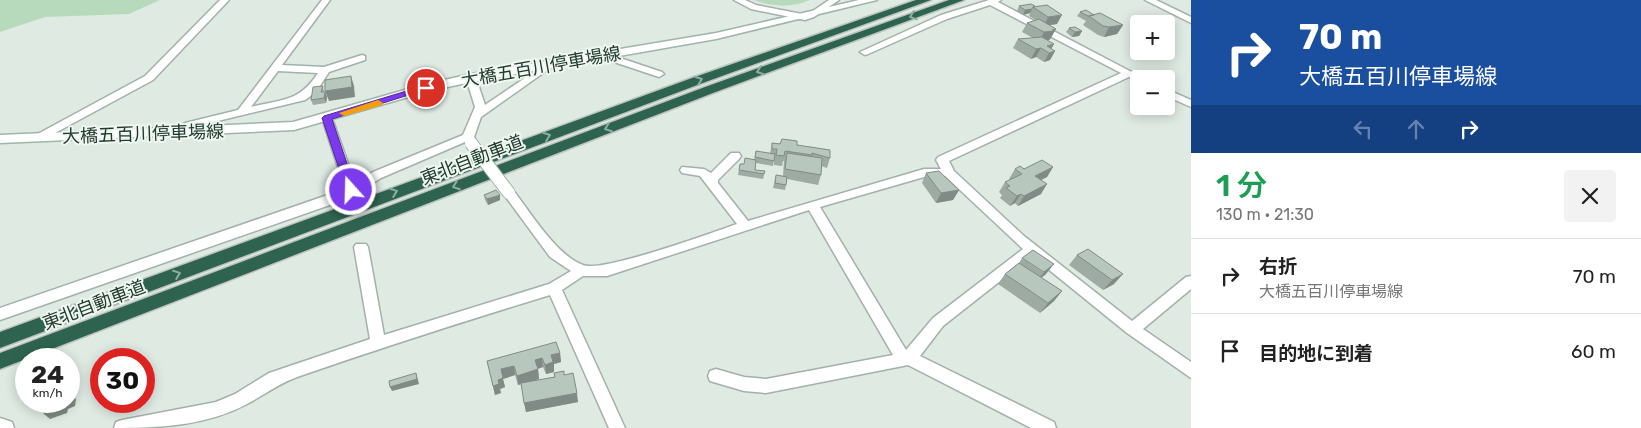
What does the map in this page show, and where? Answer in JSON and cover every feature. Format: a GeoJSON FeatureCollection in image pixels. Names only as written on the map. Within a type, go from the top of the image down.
{"type":"FeatureCollection","features":[{"type":"Feature","properties":{"kind":"highway","name":"東北自動車道"},"geometry":{"type":"LineString","coordinates":[[0,340],[687,84],[926,0]]}},
{"type":"Feature","properties":{"kind":"highway","name":"東北自動車道"},"geometry":{"type":"LineString","coordinates":[[0,361],[709,90],[959,0]]}},
{"type":"Feature","properties":{"kind":"main road","name":"大橋五百川停車場線"},"geometry":{"type":"LineString","coordinates":[[0,139],[294,126],[426,88],[471,78],[716,36],[808,16],[845,3],[872,0]]}},
{"type":"Feature","properties":{"kind":"street"},"geometry":{"type":"LineString","coordinates":[[38,138],[149,78],[225,0]]}},
{"type":"Feature","properties":{"kind":"street"},"geometry":{"type":"LineString","coordinates":[[242,112],[326,0]]}},
{"type":"Feature","properties":{"kind":"street"},"geometry":{"type":"LineString","coordinates":[[738,0],[754,8],[789,10],[808,16],[835,0]]}},
{"type":"Feature","properties":{"kind":"street"},"geometry":{"type":"LineString","coordinates":[[1149,0],[1191,20]]}},
{"type":"Feature","properties":{"kind":"street"},"geometry":{"type":"LineString","coordinates":[[865,52],[944,17],[994,1],[1129,73]]}},
{"type":"Feature","properties":{"kind":"street"},"geometry":{"type":"LineString","coordinates":[[602,55],[659,74]]}},
{"type":"Feature","properties":{"kind":"street"},"geometry":{"type":"LineString","coordinates":[[275,68],[325,70],[362,58]]}},
{"type":"Feature","properties":{"kind":"street"},"geometry":{"type":"LineString","coordinates":[[476,116],[550,64]]}},
{"type":"Feature","properties":{"kind":"street"},"geometry":{"type":"LineString","coordinates":[[177,132],[189,125],[301,98],[312,90],[325,70]]}},
{"type":"Feature","properties":{"kind":"street"},"geometry":{"type":"LineString","coordinates":[[1129,73],[949,155],[942,160],[949,173],[1032,249],[1132,329],[1191,371]]}},
{"type":"Feature","properties":{"kind":"street"},"geometry":{"type":"LineString","coordinates":[[470,140],[480,107],[471,78]]}},
{"type":"Feature","properties":{"kind":"street"},"geometry":{"type":"LineString","coordinates":[[1175,96],[1191,104]]}},
{"type":"Feature","properties":{"kind":"street"},"geometry":{"type":"LineString","coordinates":[[327,118],[351,190]]}},
{"type":"Feature","properties":{"kind":"street"},"geometry":{"type":"LineString","coordinates":[[470,140],[555,253],[581,270],[606,271],[924,173],[949,173]]}},
{"type":"Feature","properties":{"kind":"street"},"geometry":{"type":"LineString","coordinates":[[0,314],[335,199],[377,175],[470,140]]}},
{"type":"Feature","properties":{"kind":"street"},"geometry":{"type":"LineString","coordinates":[[712,184],[712,179],[735,156]]}},
{"type":"Feature","properties":{"kind":"street"},"geometry":{"type":"LineString","coordinates":[[686,170],[704,173],[746,227]]}},
{"type":"Feature","properties":{"kind":"street"},"geometry":{"type":"LineString","coordinates":[[812,206],[906,358],[1048,428]]}},
{"type":"Feature","properties":{"kind":"street"},"geometry":{"type":"LineString","coordinates":[[361,248],[378,342]]}},
{"type":"Feature","properties":{"kind":"street"},"geometry":{"type":"LineString","coordinates":[[716,376],[766,386],[906,358],[938,322],[1032,249]]}},
{"type":"Feature","properties":{"kind":"street"},"geometry":{"type":"LineString","coordinates":[[122,428],[217,410],[241,399],[275,378],[378,342],[554,288],[581,270]]}},
{"type":"Feature","properties":{"kind":"street"},"geometry":{"type":"LineString","coordinates":[[1132,329],[1191,281]]}},
{"type":"Feature","properties":{"kind":"street"},"geometry":{"type":"LineString","coordinates":[[554,288],[617,428]]}},
{"type":"Feature","properties":{"kind":"street"},"geometry":{"type":"LineString","coordinates":[[0,426],[6,428]]}},
{"type":"Feature","properties":{"kind":"green space"},"geometry":{"type":"Polygon","coordinates":[[[0,0],[160,0],[129,14],[45,17],[0,32],[0,0]]]}},
{"type":"Feature","properties":{"kind":"green space"},"geometry":{"type":"Polygon","coordinates":[[[753,0],[810,0],[782,6],[753,0]]]}},
{"type":"Feature","properties":{"kind":"building"},"geometry":{"type":"Polygon","coordinates":[[[1031,4],[1035,6],[1032,9],[1025,10],[1019,6],[1031,4]]]}},
{"type":"Feature","properties":{"kind":"building"},"geometry":{"type":"Polygon","coordinates":[[[1047,5],[1062,15],[1048,17],[1033,7],[1047,5]]]}},
{"type":"Feature","properties":{"kind":"building"},"geometry":{"type":"Polygon","coordinates":[[[1086,10],[1094,15],[1088,16],[1080,12],[1086,10]]]}},
{"type":"Feature","properties":{"kind":"building"},"geometry":{"type":"Polygon","coordinates":[[[1100,13],[1123,25],[1103,26],[1089,16],[1100,13]]]}},
{"type":"Feature","properties":{"kind":"building"},"geometry":{"type":"Polygon","coordinates":[[[1039,19],[1056,29],[1044,32],[1027,23],[1039,19]]]}},
{"type":"Feature","properties":{"kind":"building"},"geometry":{"type":"Polygon","coordinates":[[[1075,27],[1082,31],[1075,32],[1069,28],[1075,27]]]}},
{"type":"Feature","properties":{"kind":"building"},"geometry":{"type":"Polygon","coordinates":[[[1042,37],[1054,44],[1047,46],[1055,51],[1049,53],[1041,48],[1036,49],[1018,39],[1042,37]]]}},
{"type":"Feature","properties":{"kind":"building"},"geometry":{"type":"Polygon","coordinates":[[[351,76],[352,87],[325,91],[325,80],[351,76]]]}},
{"type":"Feature","properties":{"kind":"building"},"geometry":{"type":"Polygon","coordinates":[[[323,86],[321,92],[325,92],[324,98],[311,100],[313,87],[323,86]]]}},
{"type":"Feature","properties":{"kind":"building"},"geometry":{"type":"Polygon","coordinates":[[[782,139],[797,141],[797,145],[830,150],[830,158],[812,153],[812,155],[785,151],[784,156],[776,155],[777,149],[772,149],[772,143],[780,144],[782,139]]]}},
{"type":"Feature","properties":{"kind":"building"},"geometry":{"type":"Polygon","coordinates":[[[756,151],[775,154],[774,161],[755,157],[756,151]]]}},
{"type":"Feature","properties":{"kind":"building"},"geometry":{"type":"Polygon","coordinates":[[[787,153],[822,158],[821,175],[785,169],[787,153]]]}},
{"type":"Feature","properties":{"kind":"building"},"geometry":{"type":"Polygon","coordinates":[[[745,158],[756,160],[755,170],[765,171],[764,174],[739,170],[740,164],[744,164],[745,158]]]}},
{"type":"Feature","properties":{"kind":"building"},"geometry":{"type":"Polygon","coordinates":[[[1042,160],[1053,167],[1035,176],[1047,184],[1024,196],[1021,194],[1017,196],[1006,188],[1010,186],[1005,182],[1022,174],[1015,169],[1020,166],[1024,169],[1042,160]]]}},
{"type":"Feature","properties":{"kind":"building"},"geometry":{"type":"Polygon","coordinates":[[[939,171],[959,190],[941,193],[926,173],[939,171]]]}},
{"type":"Feature","properties":{"kind":"building"},"geometry":{"type":"Polygon","coordinates":[[[776,175],[787,177],[786,185],[775,183],[776,175]]]}},
{"type":"Feature","properties":{"kind":"building"},"geometry":{"type":"Polygon","coordinates":[[[496,190],[500,195],[487,199],[484,195],[496,190]]]}},
{"type":"Feature","properties":{"kind":"building"},"geometry":{"type":"Polygon","coordinates":[[[1088,249],[1123,274],[1112,280],[1077,255],[1088,249]]]}},
{"type":"Feature","properties":{"kind":"building"},"geometry":{"type":"Polygon","coordinates":[[[1033,250],[1054,264],[1044,272],[1022,258],[1033,250]]]}},
{"type":"Feature","properties":{"kind":"building"},"geometry":{"type":"Polygon","coordinates":[[[1019,263],[1062,291],[1048,303],[1005,274],[1019,263]]]}},
{"type":"Feature","properties":{"kind":"building"},"geometry":{"type":"Polygon","coordinates":[[[556,342],[560,353],[551,355],[553,362],[545,365],[542,358],[535,360],[538,369],[517,376],[514,366],[501,369],[503,378],[498,380],[499,384],[493,386],[487,361],[556,342]]]}},
{"type":"Feature","properties":{"kind":"building"},"geometry":{"type":"Polygon","coordinates":[[[564,371],[564,375],[573,373],[577,393],[524,403],[521,383],[555,377],[554,373],[564,371]]]}},
{"type":"Feature","properties":{"kind":"building"},"geometry":{"type":"Polygon","coordinates":[[[416,373],[417,379],[390,387],[389,381],[416,373]]]}},
{"type":"Feature","properties":{"kind":"slow traffic"},"geometry":{"type":"LineString","coordinates":[[344,113],[378,103]]}},
{"type":"Feature","properties":{"kind":"route"},"geometry":{"type":"LineString","coordinates":[[351,190],[348,186],[333,130],[327,118],[426,88]]}}]}
